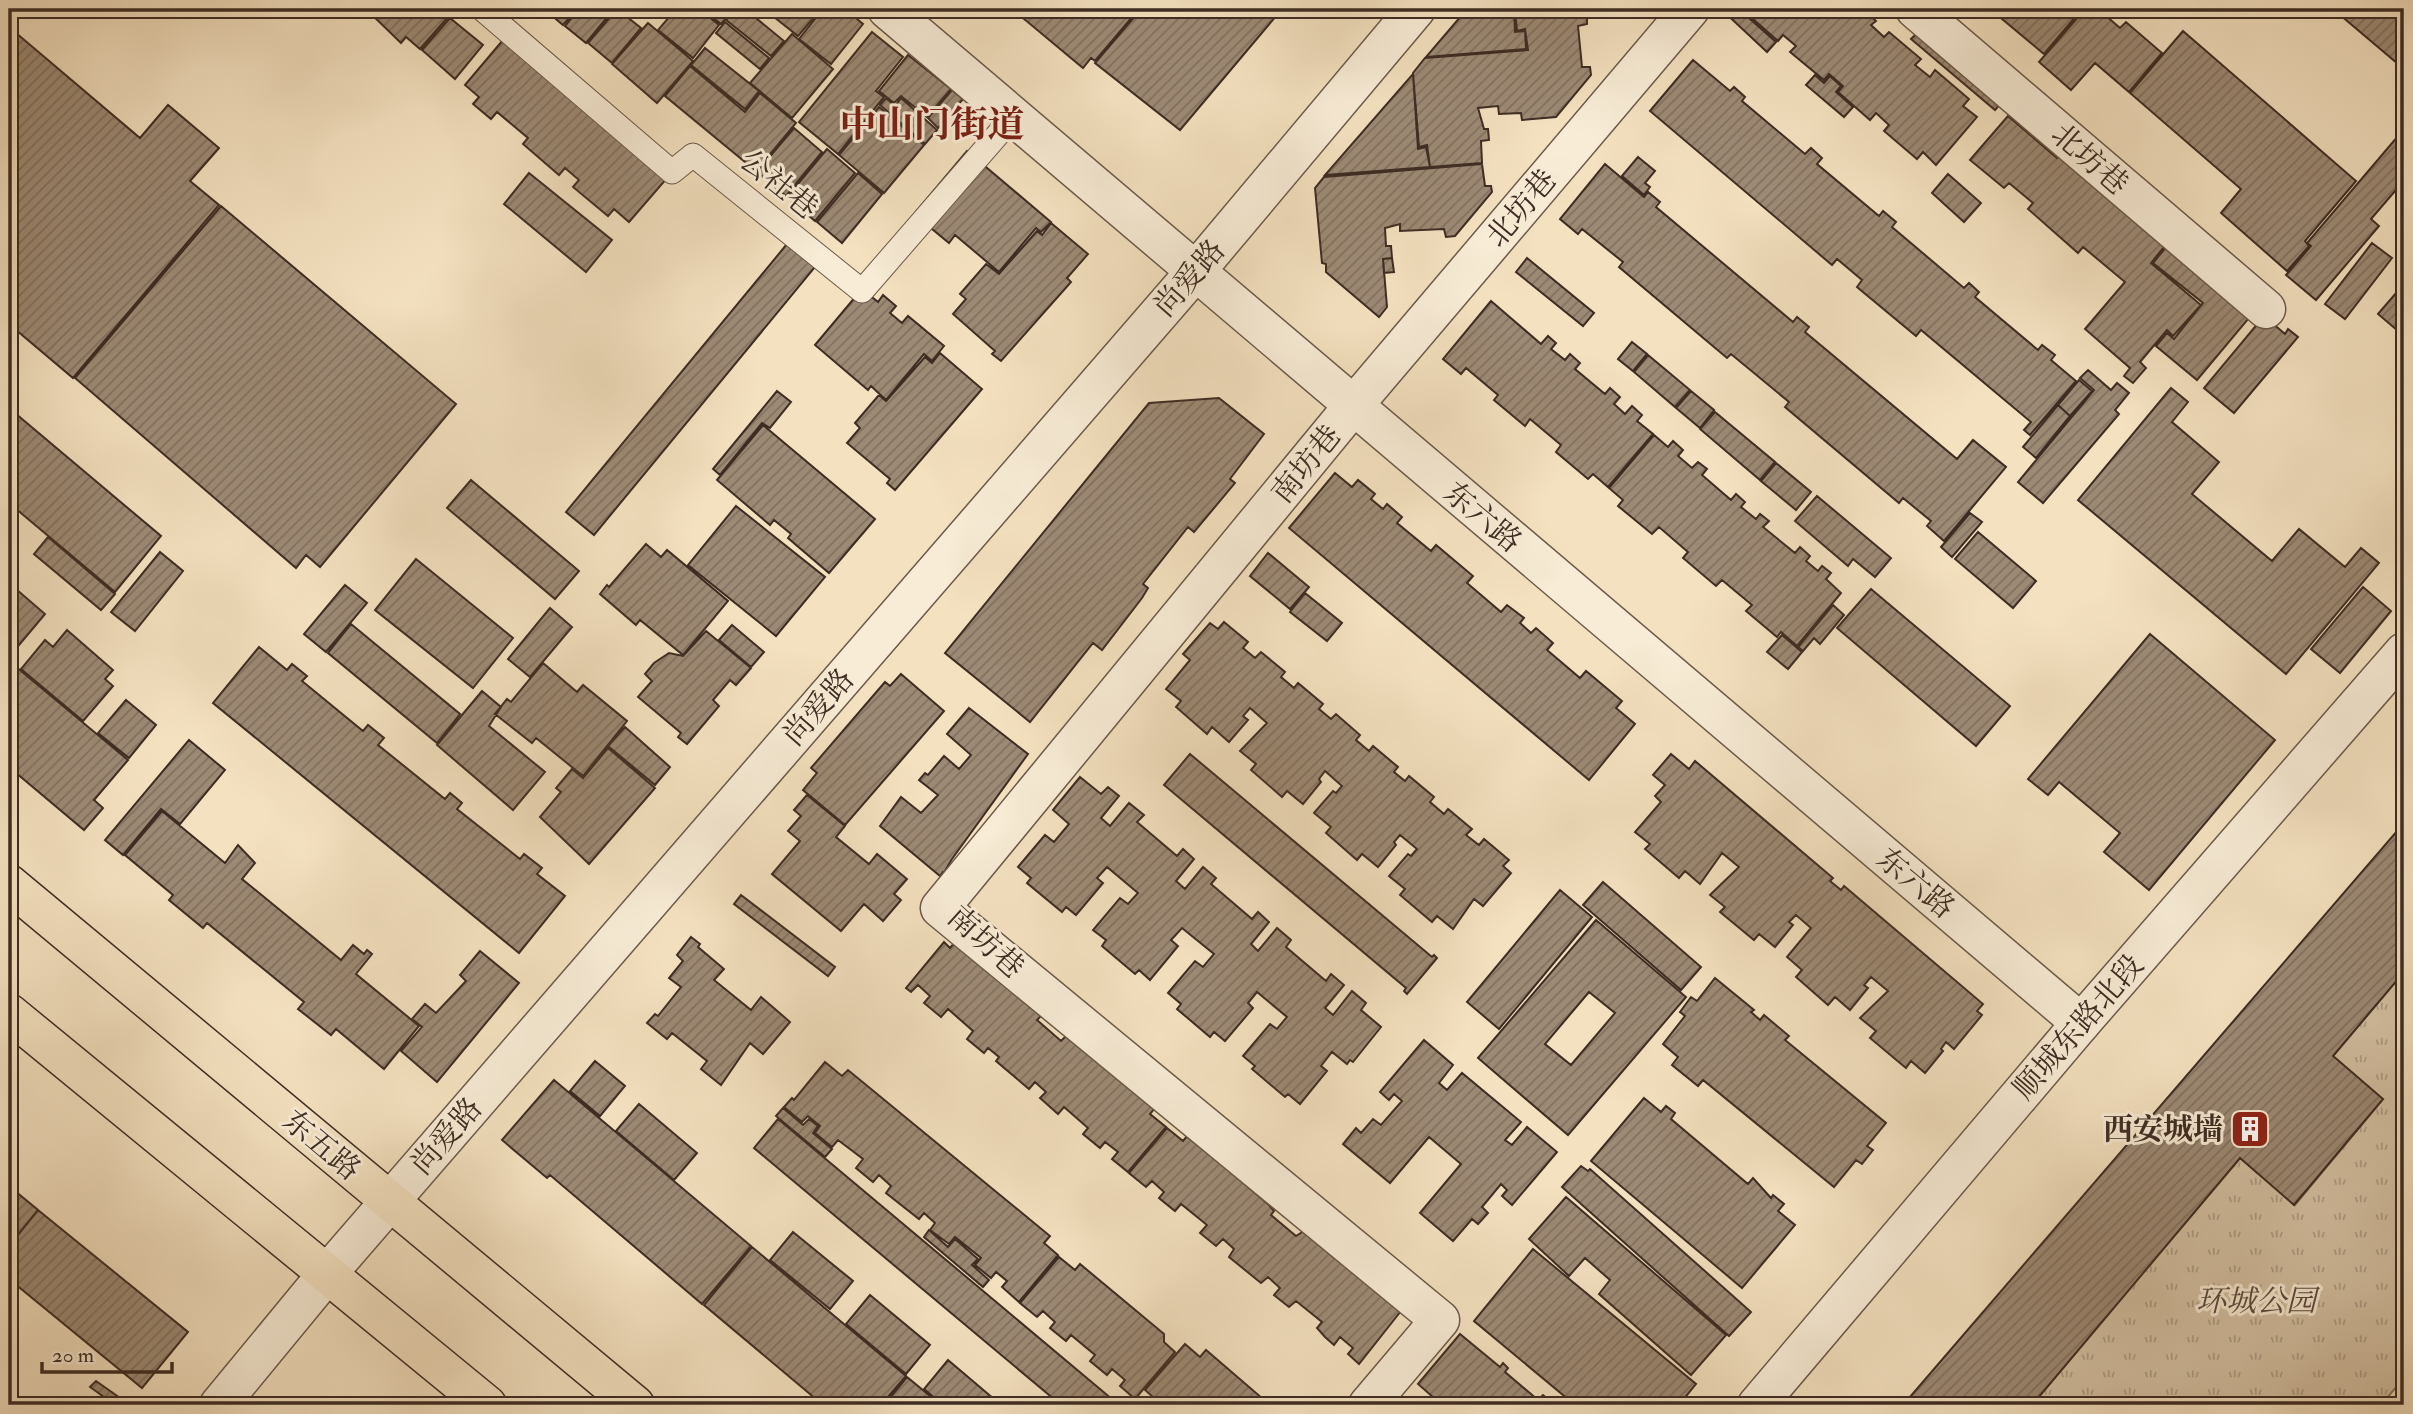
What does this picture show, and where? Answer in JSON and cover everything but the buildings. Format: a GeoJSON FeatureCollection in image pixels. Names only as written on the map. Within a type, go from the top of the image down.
{"type":"FeatureCollection","features":[{"type":"Feature","properties":{"kind":"main road","name":"东五路"},"geometry":{"type":"LineString","coordinates":[[9,884],[635,1405]]}},
{"type":"Feature","properties":{"kind":"main road"},"geometry":{"type":"LineString","coordinates":[[9,1013],[487,1405]]}},
{"type":"Feature","properties":{"kind":"street","name":"东六路"},"geometry":{"type":"LineString","coordinates":[[887,9],[2081,1023]]}},
{"type":"Feature","properties":{"kind":"street","name":"尚爱路"},"geometry":{"type":"LineString","coordinates":[[219,1405],[389,1201],[1195,272],[1416,9]]}},
{"type":"Feature","properties":{"kind":"street","name":"北坊巷"},"geometry":{"type":"LineString","coordinates":[[1353,406],[1690,9]]}},
{"type":"Feature","properties":{"kind":"street","name":"北坊巷"},"geometry":{"type":"LineString","coordinates":[[1915,9],[2266,309]]}},
{"type":"Feature","properties":{"kind":"street","name":"南坊巷"},"geometry":{"type":"LineString","coordinates":[[1353,406],[940,908],[1440,1320],[1368,1405]]}},
{"type":"Feature","properties":{"kind":"street","name":"顺城东路北段"},"geometry":{"type":"LineString","coordinates":[[1757,1405],[2081,1023],[2404,652]]}},
{"type":"Feature","properties":{"kind":"lane","name":"公社巷"},"geometry":{"type":"LineString","coordinates":[[482,9],[672,172],[693,155],[862,291],[1013,117]]}},
{"type":"Feature","properties":{"kind":"green space","name":"环城公园"},"geometry":{"type":"Polygon","coordinates":[[[2404,972],[2404,1378],[2381,1405],[2032,1405],[2240,1158],[2295,1205],[2383,1099],[2333,1056],[2404,972]]]}},
{"type":"Feature","properties":{"kind":"place","name":"西安城墙"},"geometry":{"type":"Point","coordinates":[2250,1129]}},
{"type":"Feature","properties":{"kind":"district","name":"中山门街道"},"geometry":{"type":"Point","coordinates":[932,124]}}]}
